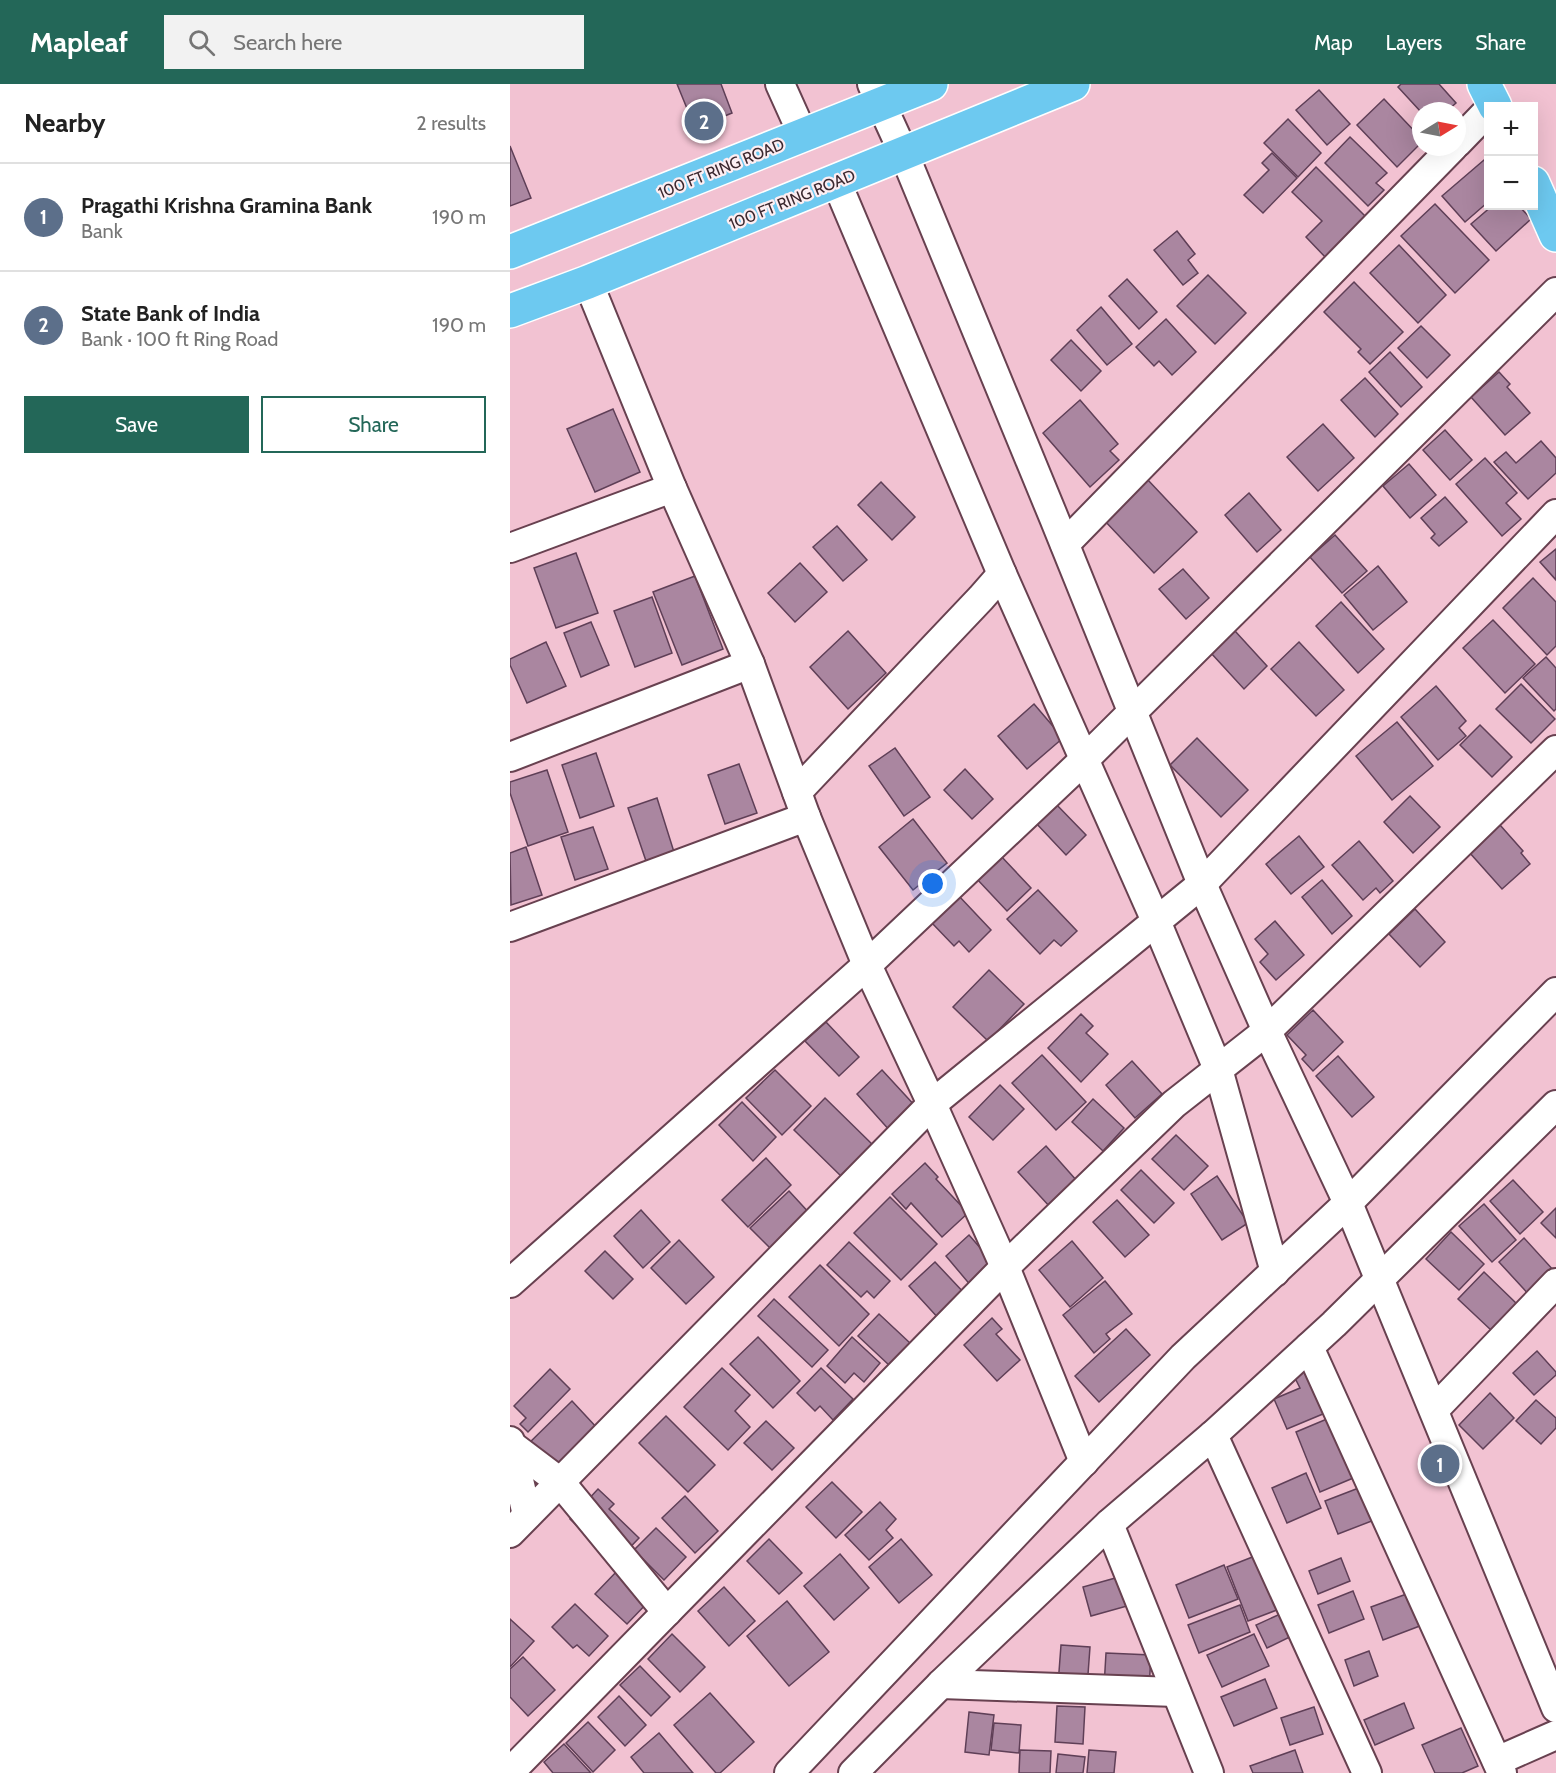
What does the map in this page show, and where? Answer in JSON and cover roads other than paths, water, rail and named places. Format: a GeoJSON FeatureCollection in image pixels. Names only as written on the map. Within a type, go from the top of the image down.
{"type":"FeatureCollection","features":[{"type":"Feature","properties":{"kind":"main road","name":"100 FT RING ROAD"},"geometry":{"type":"LineString","coordinates":[[510,252],[803,135],[876,94],[931,84]]}},
{"type":"Feature","properties":{"kind":"main road","name":"100 FT RING ROAD"},"geometry":{"type":"LineString","coordinates":[[510,311],[588,282],[1073,84]]}},
{"type":"Feature","properties":{"kind":"main road"},"geometry":{"type":"LineString","coordinates":[[1538,194],[1556,235]]}},
{"type":"Feature","properties":{"kind":"street"},"geometry":{"type":"LineString","coordinates":[[780,84],[803,135]]}},
{"type":"Feature","properties":{"kind":"street"},"geometry":{"type":"LineString","coordinates":[[876,94],[904,154],[1202,884],[1267,1031],[1339,1210],[1372,1287],[1434,1410],[1556,1708]]}},
{"type":"Feature","properties":{"kind":"street"},"geometry":{"type":"LineString","coordinates":[[1466,132],[1484,111]]}},
{"type":"Feature","properties":{"kind":"street"},"geometry":{"type":"LineString","coordinates":[[1065,544],[1445,156]]}},
{"type":"Feature","properties":{"kind":"street"},"geometry":{"type":"LineString","coordinates":[[836,181],[1002,574],[1156,921],[1218,1068],[1275,1272]]}},
{"type":"Feature","properties":{"kind":"street"},"geometry":{"type":"LineString","coordinates":[[588,282],[672,488],[750,664],[802,804],[867,965],[1005,1267],[1084,1462]]}},
{"type":"Feature","properties":{"kind":"street"},"geometry":{"type":"LineString","coordinates":[[510,1283],[867,965],[1133,714],[1556,292]]}},
{"type":"Feature","properties":{"kind":"street"},"geometry":{"type":"LineString","coordinates":[[510,548],[672,488]]}},
{"type":"Feature","properties":{"kind":"street"},"geometry":{"type":"LineString","coordinates":[[518,1524],[932,1104],[1202,884],[1556,514]]}},
{"type":"Feature","properties":{"kind":"street"},"geometry":{"type":"LineString","coordinates":[[510,927],[802,804],[1002,574]]}},
{"type":"Feature","properties":{"kind":"street"},"geometry":{"type":"LineString","coordinates":[[510,757],[750,664]]}},
{"type":"Feature","properties":{"kind":"street"},"geometry":{"type":"LineString","coordinates":[[510,1772],[1005,1267],[1173,1104],[1267,1031],[1556,750]]}},
{"type":"Feature","properties":{"kind":"street"},"geometry":{"type":"LineString","coordinates":[[789,1773],[1183,1357],[1339,1210],[1556,992]]}},
{"type":"Feature","properties":{"kind":"street"},"geometry":{"type":"LineString","coordinates":[[853,1773],[941,1684],[1109,1524],[1213,1435],[1334,1324],[1556,1105]]}},
{"type":"Feature","properties":{"kind":"street"},"geometry":{"type":"LineString","coordinates":[[1434,1410],[1556,1283]]}},
{"type":"Feature","properties":{"kind":"street"},"geometry":{"type":"LineString","coordinates":[[1309,1347],[1506,1761],[1552,1736]]}},
{"type":"Feature","properties":{"kind":"street"},"geometry":{"type":"LineString","coordinates":[[1213,1435],[1367,1773]]}},
{"type":"Feature","properties":{"kind":"street"},"geometry":{"type":"LineString","coordinates":[[510,1443],[560,1482],[667,1612]]}},
{"type":"Feature","properties":{"kind":"street"},"geometry":{"type":"LineString","coordinates":[[510,1443],[518,1524]]}},
{"type":"Feature","properties":{"kind":"street"},"geometry":{"type":"LineString","coordinates":[[1109,1524],[1209,1773]]}},
{"type":"Feature","properties":{"kind":"street"},"geometry":{"type":"LineString","coordinates":[[941,1684],[1176,1692]]}},
{"type":"Feature","properties":{"kind":"place","name":"State Bank of India"},"geometry":{"type":"Point","coordinates":[704,121]}},
{"type":"Feature","properties":{"kind":"place","name":"Pragathi Krishna Gramina Bank"},"geometry":{"type":"Point","coordinates":[1440,1464]}}]}
